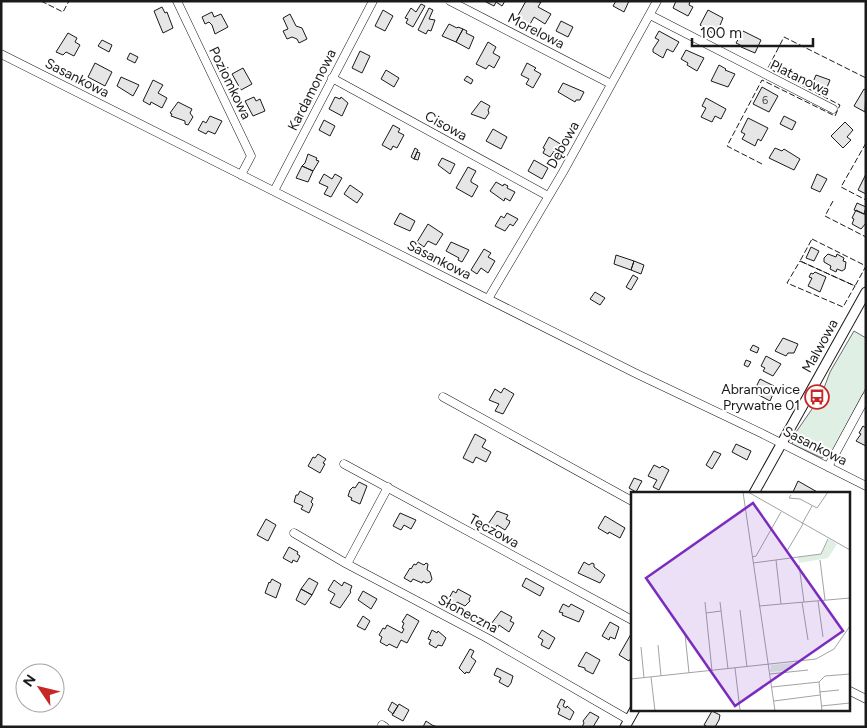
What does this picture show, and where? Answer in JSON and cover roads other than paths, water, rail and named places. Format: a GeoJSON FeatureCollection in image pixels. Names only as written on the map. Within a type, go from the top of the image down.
{"type":"FeatureCollection","features":[{"type":"Feature","properties":{"kind":"street","name":"Poziomkowa"},"geometry":{"type":"LineString","coordinates":[[177,1],[251,156],[241,175]]}},
{"type":"Feature","properties":{"kind":"street","name":"Kardamonowa"},"geometry":{"type":"LineString","coordinates":[[274,191],[373,1]]}},
{"type":"Feature","properties":{"kind":"street","name":"Morelowa"},"geometry":{"type":"LineString","coordinates":[[450,1],[611,84]]}},
{"type":"Feature","properties":{"kind":"street","name":"Dębowa"},"geometry":{"type":"LineString","coordinates":[[488,299],[657,1]]}},
{"type":"Feature","properties":{"kind":"street","name":"Platanowa"},"geometry":{"type":"LineString","coordinates":[[650,15],[833,109]]}},
{"type":"Feature","properties":{"kind":"street","name":"Sasankowa"},"geometry":{"type":"LineString","coordinates":[[1,54],[316,214],[866,486]]}},
{"type":"Feature","properties":{"kind":"street","name":"Cisowa"},"geometry":{"type":"LineString","coordinates":[[332,78],[548,196]]}},
{"type":"Feature","properties":{"kind":"street","name":"Malwowa"},"geometry":{"type":"LineString","coordinates":[[755,492],[866,292]]}},
{"type":"Feature","properties":{"kind":"street"},"geometry":{"type":"LineString","coordinates":[[443,397],[631,500]]}},
{"type":"Feature","properties":{"kind":"street"},"geometry":{"type":"LineString","coordinates":[[828,466],[866,397]]}},
{"type":"Feature","properties":{"kind":"street","name":"Tęczowa"},"geometry":{"type":"LineString","coordinates":[[344,464],[631,619]]}},
{"type":"Feature","properties":{"kind":"street"},"geometry":{"type":"LineString","coordinates":[[347,564],[388,487]]}},
{"type":"Feature","properties":{"kind":"street","name":"Słoneczna"},"geometry":{"type":"LineString","coordinates":[[294,533],[347,564],[487,638],[627,724]]}},
{"type":"Feature","properties":{"kind":"street"},"geometry":{"type":"LineString","coordinates":[[850,691],[866,699]]}},
{"type":"Feature","properties":{"kind":"street"},"geometry":{"type":"LineString","coordinates":[[627,724],[634,710]]}},
{"type":"Feature","properties":{"kind":"place","name":"Abramowice Prywatne 01"},"geometry":{"type":"Point","coordinates":[817,397]}}]}
